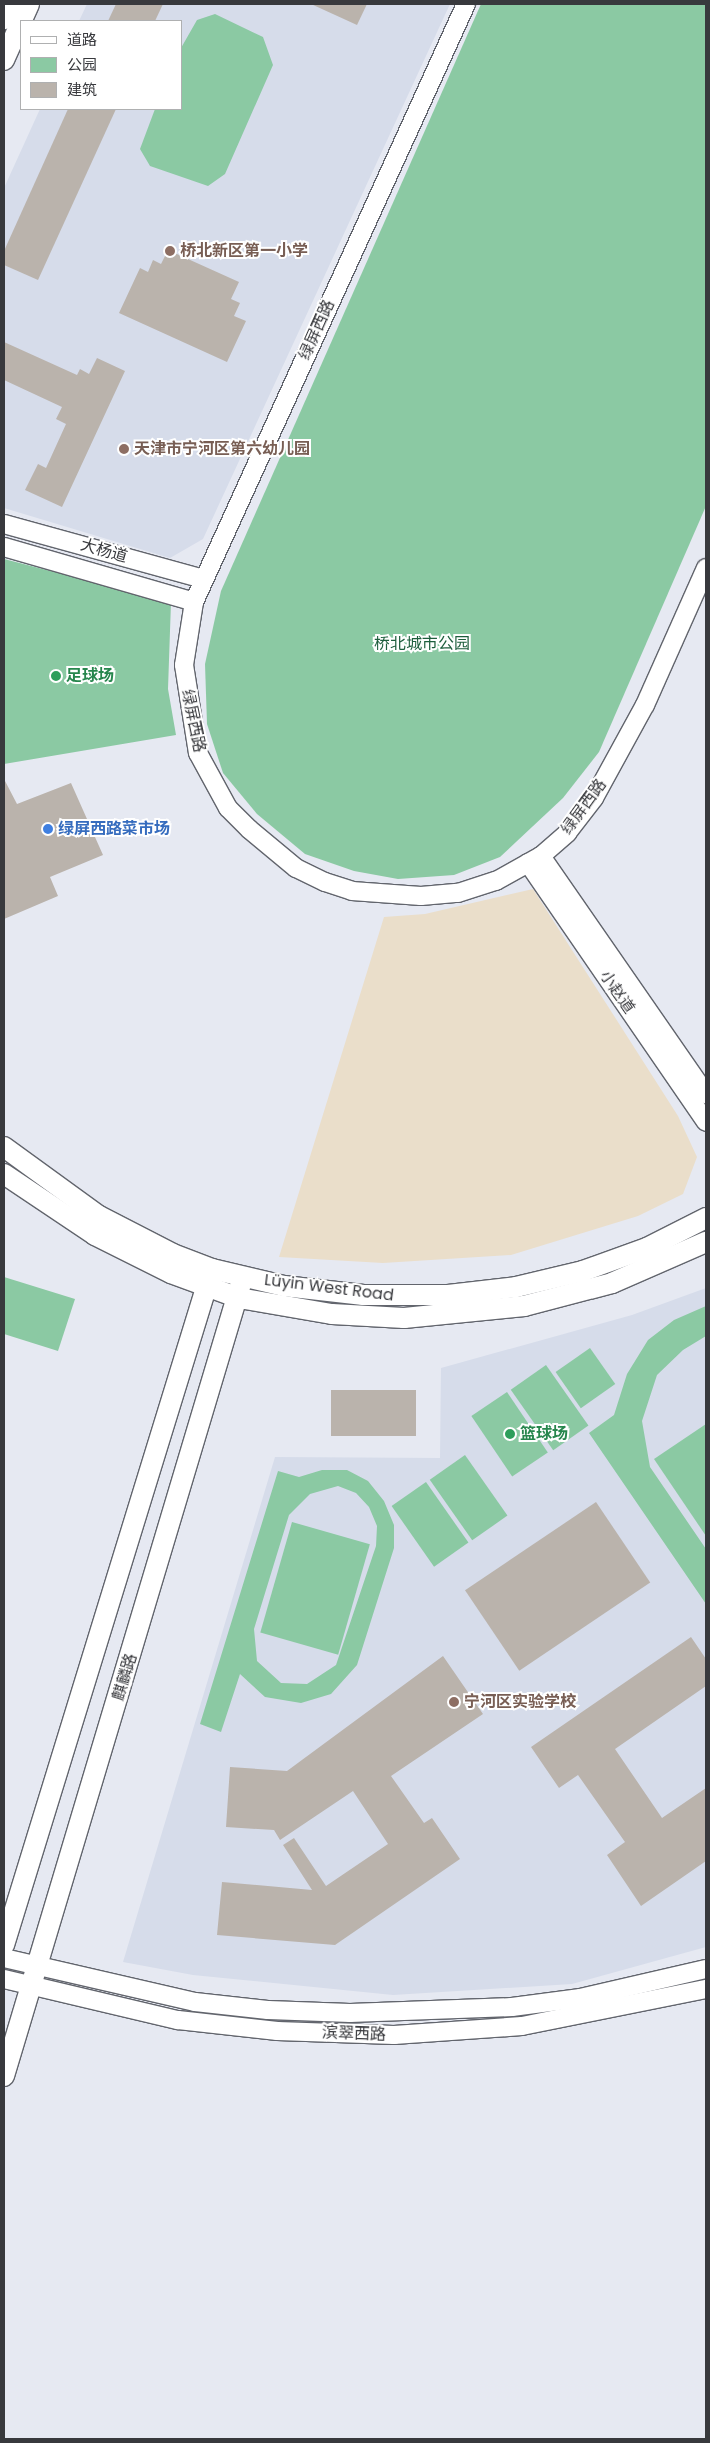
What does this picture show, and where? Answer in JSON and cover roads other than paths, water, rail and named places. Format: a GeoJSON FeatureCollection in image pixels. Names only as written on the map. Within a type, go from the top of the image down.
{"type":"FeatureCollection","features":[{"type":"Feature","properties":{"kind":"main road"},"geometry":{"type":"LineString","coordinates":[[4,20],[11,4]]}},
{"type":"Feature","properties":{"kind":"main road"},"geometry":{"type":"LineString","coordinates":[[22,20],[29,4]]}},
{"type":"Feature","properties":{"kind":"main road"},"geometry":{"type":"LineString","coordinates":[[4,60],[20,24]]}},
{"type":"Feature","properties":{"kind":"main road","name":"Lüyin West Road"},"geometry":{"type":"LineString","coordinates":[[4,1147],[100,1216],[209,1278],[239,1298],[374,1318],[493,1310],[612,1283],[706,1242]]}},
{"type":"Feature","properties":{"kind":"main road","name":"Lüyin West Road"},"geometry":{"type":"LineString","coordinates":[[4,1174],[95,1235],[209,1278],[244,1277],[371,1295],[484,1292],[583,1271],[647,1248],[706,1218]]}},
{"type":"Feature","properties":{"kind":"main road","name":"麒麟路"},"geometry":{"type":"LineString","coordinates":[[4,2076],[244,1277]]}},
{"type":"Feature","properties":{"kind":"main road"},"geometry":{"type":"LineString","coordinates":[[4,1945],[209,1278]]}},
{"type":"Feature","properties":{"kind":"street","name":"绿屏西路"},"geometry":{"type":"LineString","coordinates":[[466,4],[194,602],[184,665],[198,753],[228,808],[270,849],[325,882],[388,894],[458,893],[496,881],[535,860],[567,833],[620,754],[706,568]]}},
{"type":"Feature","properties":{"kind":"street","name":"大杨道"},"geometry":{"type":"LineString","coordinates":[[4,524],[204,579]]}},
{"type":"Feature","properties":{"kind":"street","name":"大杨道"},"geometry":{"type":"LineString","coordinates":[[4,547],[194,602]]}},
{"type":"Feature","properties":{"kind":"street","name":"小赵道"},"geometry":{"type":"LineString","coordinates":[[535,860],[706,1094]]}},
{"type":"Feature","properties":{"kind":"street","name":"小赵道"},"geometry":{"type":"LineString","coordinates":[[535,860],[706,1122]]}},
{"type":"Feature","properties":{"kind":"street","name":"滨翠西路"},"geometry":{"type":"LineString","coordinates":[[4,1958],[204,2003],[268,2010],[422,2013],[580,1998],[706,1969]]}},
{"type":"Feature","properties":{"kind":"street","name":"滨翠西路"},"geometry":{"type":"LineString","coordinates":[[4,1979],[31,1988],[178,2020],[277,2031],[394,2035],[522,2026],[706,1989]]}},
{"type":"Feature","properties":{"kind":"place","name":"桥北新区第一小学"},"geometry":{"type":"Point","coordinates":[170,251]}},
{"type":"Feature","properties":{"kind":"place","name":"天津市宁河区第六幼儿园"},"geometry":{"type":"Point","coordinates":[124,449]}},
{"type":"Feature","properties":{"kind":"place","name":"足球场"},"geometry":{"type":"Point","coordinates":[56,676]}},
{"type":"Feature","properties":{"kind":"place","name":"绿屏西路菜市场"},"geometry":{"type":"Point","coordinates":[48,829]}},
{"type":"Feature","properties":{"kind":"place","name":"篮球场"},"geometry":{"type":"Point","coordinates":[510,1434]}},
{"type":"Feature","properties":{"kind":"place","name":"宁河区实验学校"},"geometry":{"type":"Point","coordinates":[454,1702]}},
{"type":"Feature","properties":{"kind":"park label","name":"桥北城市公园"},"geometry":{"type":"Point","coordinates":[422,644]}}]}
